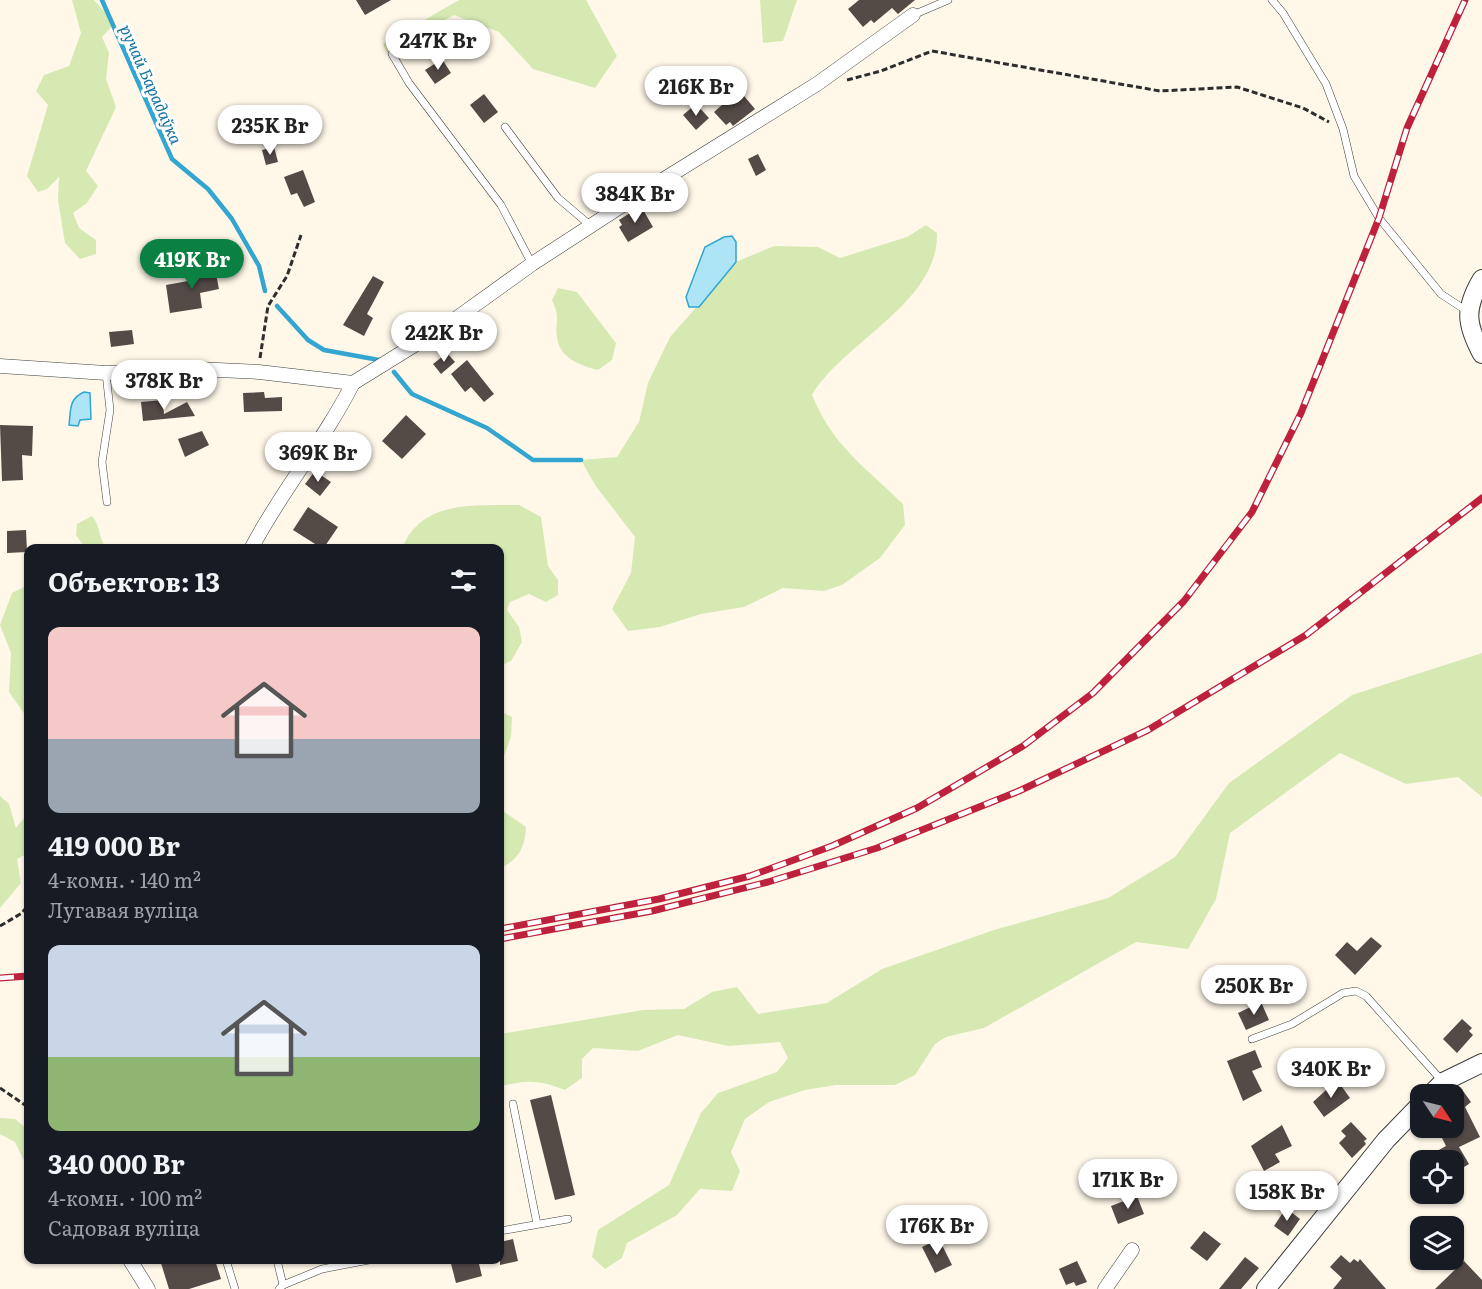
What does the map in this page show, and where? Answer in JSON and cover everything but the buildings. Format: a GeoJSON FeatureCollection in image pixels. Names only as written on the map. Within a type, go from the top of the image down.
{"type":"FeatureCollection","features":[{"type":"Feature","properties":{"kind":"street"},"geometry":{"type":"LineString","coordinates":[[254,544],[305,459],[336,416],[353,383],[450,323],[532,264],[762,116],[816,84],[913,15]]}},
{"type":"Feature","properties":{"kind":"street"},"geometry":{"type":"LineString","coordinates":[[1482,279],[1467,311],[1472,335],[1482,354]]}},
{"type":"Feature","properties":{"kind":"street"},"geometry":{"type":"LineString","coordinates":[[0,366],[106,373],[196,369],[259,372],[353,383]]}},
{"type":"Feature","properties":{"kind":"street"},"geometry":{"type":"LineString","coordinates":[[1443,1084],[1482,1063]]}},
{"type":"Feature","properties":{"kind":"street"},"geometry":{"type":"LineString","coordinates":[[1266,1289],[1386,1140],[1410,1115]]}},
{"type":"Feature","properties":{"kind":"street"},"geometry":{"type":"LineString","coordinates":[[1105,1289],[1132,1250]]}},
{"type":"Feature","properties":{"kind":"street"},"geometry":{"type":"LineString","coordinates":[[132,1264],[148,1289]]}},
{"type":"Feature","properties":{"kind":"lane"},"geometry":{"type":"LineString","coordinates":[[913,15],[948,0]]}},
{"type":"Feature","properties":{"kind":"lane"},"geometry":{"type":"LineString","coordinates":[[1272,0],[1283,13],[1326,84],[1344,129],[1354,176],[1378,218],[1441,294],[1467,311]]}},
{"type":"Feature","properties":{"kind":"lane"},"geometry":{"type":"LineString","coordinates":[[392,54],[409,83],[501,205],[532,264]]}},
{"type":"Feature","properties":{"kind":"lane"},"geometry":{"type":"LineString","coordinates":[[505,127],[558,198],[591,226]]}},
{"type":"Feature","properties":{"kind":"lane"},"geometry":{"type":"LineString","coordinates":[[106,373],[110,410],[102,462],[108,502]]}},
{"type":"Feature","properties":{"kind":"lane"},"geometry":{"type":"LineString","coordinates":[[1252,1039],[1292,1024],[1343,993],[1356,991],[1366,996],[1433,1084]]}},
{"type":"Feature","properties":{"kind":"lane"},"geometry":{"type":"LineString","coordinates":[[513,1104],[537,1224]]}},
{"type":"Feature","properties":{"kind":"lane"},"geometry":{"type":"LineString","coordinates":[[504,1230],[568,1219]]}},
{"type":"Feature","properties":{"kind":"lane"},"geometry":{"type":"LineString","coordinates":[[227,1264],[235,1289]]}},
{"type":"Feature","properties":{"kind":"lane"},"geometry":{"type":"LineString","coordinates":[[278,1264],[281,1287],[322,1269],[348,1264]]}},
{"type":"Feature","properties":{"kind":"path"},"geometry":{"type":"LineString","coordinates":[[816,84],[881,71],[932,51],[1160,91],[1238,87],[1303,108],[1344,129]]}},
{"type":"Feature","properties":{"kind":"path"},"geometry":{"type":"LineString","coordinates":[[259,372],[268,306],[287,276],[301,235]]}},
{"type":"Feature","properties":{"kind":"path"},"geometry":{"type":"LineString","coordinates":[[0,926],[24,910]]}},
{"type":"Feature","properties":{"kind":"path"},"geometry":{"type":"LineString","coordinates":[[0,1088],[24,1104]]}},
{"type":"Feature","properties":{"kind":"green space"},"geometry":{"type":"Polygon","coordinates":[[[72,0],[94,0],[115,23],[102,37],[109,53],[106,79],[116,107],[86,171],[98,186],[87,203],[73,213],[79,228],[96,240],[96,254],[80,259],[65,243],[58,200],[59,177],[47,189],[38,192],[27,176],[48,105],[36,91],[44,75],[69,66],[81,33],[72,0]]]}},
{"type":"Feature","properties":{"kind":"green space"},"geometry":{"type":"Polygon","coordinates":[[[459,0],[586,0],[617,56],[595,88],[533,69],[499,32],[454,15],[387,52],[383,44],[459,0]]]}},
{"type":"Feature","properties":{"kind":"green space"},"geometry":{"type":"Polygon","coordinates":[[[760,0],[797,0],[783,41],[763,43],[760,0]]]}},
{"type":"Feature","properties":{"kind":"green space"},"geometry":{"type":"Polygon","coordinates":[[[926,225],[937,233],[933,258],[923,280],[907,301],[826,376],[812,395],[820,413],[840,442],[903,504],[905,525],[880,558],[842,585],[824,591],[783,588],[744,607],[701,614],[660,627],[628,631],[612,609],[631,573],[635,537],[595,485],[581,460],[617,457],[639,422],[648,383],[670,337],[736,262],[774,246],[818,247],[840,258],[907,237],[926,225]]]}},
{"type":"Feature","properties":{"kind":"green space"},"geometry":{"type":"Polygon","coordinates":[[[558,288],[577,292],[616,343],[612,360],[598,370],[566,356],[559,344],[557,316],[552,300],[558,288]]]}},
{"type":"Feature","properties":{"kind":"green space"},"geometry":{"type":"Polygon","coordinates":[[[485,505],[519,505],[541,517],[548,566],[558,580],[558,595],[546,602],[529,594],[510,602],[507,610],[519,627],[522,642],[511,661],[504,664],[504,544],[405,544],[422,521],[436,513],[485,505]]]}},
{"type":"Feature","properties":{"kind":"green space"},"geometry":{"type":"Polygon","coordinates":[[[92,516],[104,544],[82,544],[76,535],[77,524],[92,516]]]}},
{"type":"Feature","properties":{"kind":"green space"},"geometry":{"type":"Polygon","coordinates":[[[24,587],[24,713],[9,692],[11,653],[0,625],[12,593],[24,587]]]}},
{"type":"Feature","properties":{"kind":"green space"},"geometry":{"type":"Polygon","coordinates":[[[1482,653],[1482,797],[1458,777],[1406,784],[1340,753],[1230,833],[1216,899],[1188,949],[1136,942],[984,1028],[946,1037],[935,1044],[915,1075],[895,1085],[836,1085],[805,1090],[769,1102],[745,1119],[731,1152],[740,1171],[732,1191],[700,1189],[677,1215],[627,1243],[622,1258],[605,1269],[592,1257],[598,1230],[669,1185],[701,1113],[718,1093],[777,1072],[788,1058],[780,1042],[728,1046],[678,1035],[638,1051],[593,1048],[582,1059],[582,1078],[565,1090],[533,1082],[504,1086],[504,1033],[643,1010],[684,1009],[712,992],[737,987],[758,1014],[827,1003],[882,969],[994,930],[1108,898],[1175,857],[1229,783],[1352,695],[1482,653]]]}},
{"type":"Feature","properties":{"kind":"green space"},"geometry":{"type":"Polygon","coordinates":[[[504,713],[512,717],[511,737],[504,755],[504,713]]]}},
{"type":"Feature","properties":{"kind":"green space"},"geometry":{"type":"Polygon","coordinates":[[[0,796],[9,804],[16,828],[24,818],[24,855],[17,859],[21,883],[0,908],[0,796]]]}},
{"type":"Feature","properties":{"kind":"green space"},"geometry":{"type":"Polygon","coordinates":[[[504,812],[526,827],[520,852],[504,866],[504,812]]]}},
{"type":"Feature","properties":{"kind":"green space"},"geometry":{"type":"Polygon","coordinates":[[[0,1118],[15,1119],[24,1127],[24,1160],[15,1142],[0,1134],[0,1118]]]}},
{"type":"Feature","properties":{"kind":"water"},"geometry":{"type":"Polygon","coordinates":[[[732,236],[736,242],[736,262],[699,307],[689,307],[686,297],[705,247],[724,237],[732,236]]]}},
{"type":"Feature","properties":{"kind":"water"},"geometry":{"type":"Polygon","coordinates":[[[84,392],[90,393],[91,419],[80,420],[78,426],[69,425],[73,402],[84,392]]]}},
{"type":"Feature","properties":{"kind":"waterway","name":"ручай Барадаўка"},"geometry":{"type":"LineString","coordinates":[[102,0],[172,159],[208,189],[232,219],[259,266],[265,291]]}},
{"type":"Feature","properties":{"kind":"waterway","name":"ручай Барадаўка"},"geometry":{"type":"LineString","coordinates":[[277,306],[308,340],[324,350],[379,360]]}},
{"type":"Feature","properties":{"kind":"waterway","name":"ручай Барадаўка"},"geometry":{"type":"LineString","coordinates":[[394,372],[412,394],[487,428],[533,460],[581,460]]}},
{"type":"Feature","properties":{"kind":"railway"},"geometry":{"type":"LineString","coordinates":[[504,928],[659,899],[750,876],[832,846],[917,808],[1023,746],[1093,693],[1184,601],[1252,512],[1301,413],[1379,218],[1407,128],[1465,0]]}},
{"type":"Feature","properties":{"kind":"railway"},"geometry":{"type":"LineString","coordinates":[[504,938],[652,911],[768,882],[877,848],[1019,791],[1148,730],[1306,635],[1482,498]]}},
{"type":"Feature","properties":{"kind":"railway"},"geometry":{"type":"LineString","coordinates":[[0,978],[24,976]]}}]}
